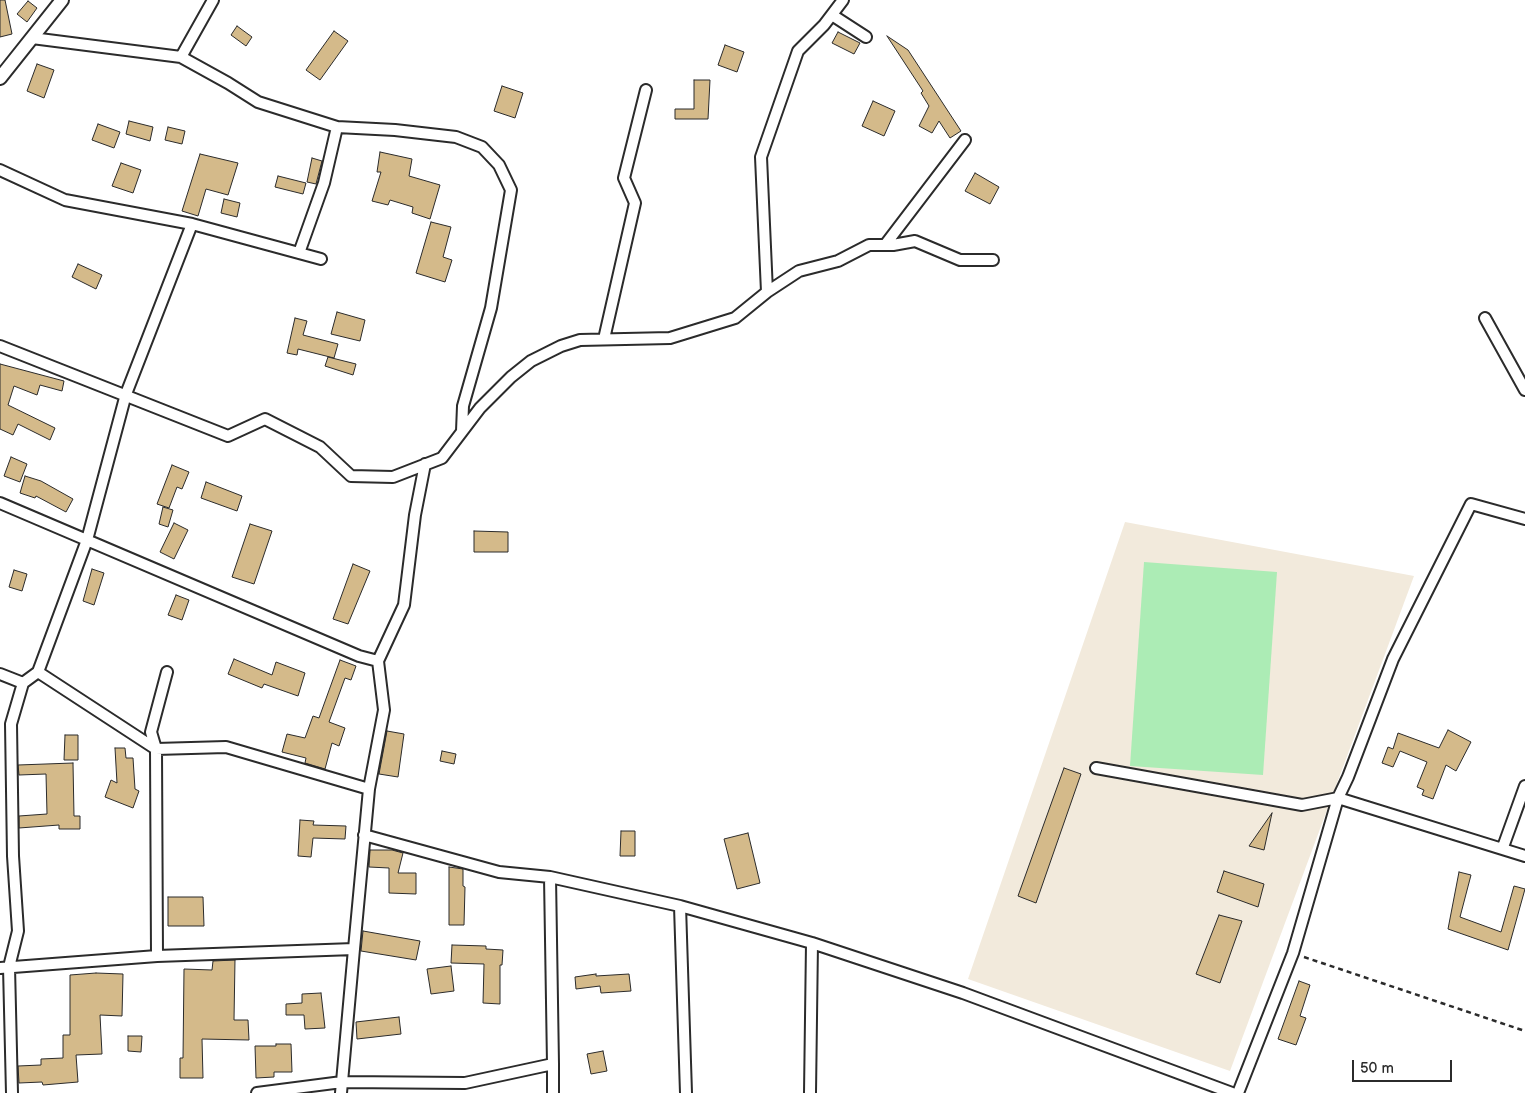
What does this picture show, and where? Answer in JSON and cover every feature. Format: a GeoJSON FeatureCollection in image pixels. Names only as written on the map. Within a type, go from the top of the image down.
{"type":"FeatureCollection","features":[{"type":"Feature","properties":{"kind":"street"},"geometry":{"type":"LineString","coordinates":[[0,78],[62,0]]}},
{"type":"Feature","properties":{"kind":"street"},"geometry":{"type":"LineString","coordinates":[[181,57],[213,0]]}},
{"type":"Feature","properties":{"kind":"street"},"geometry":{"type":"LineString","coordinates":[[767,292],[760,157],[798,51],[832,15],[843,0]]}},
{"type":"Feature","properties":{"kind":"street"},"geometry":{"type":"LineString","coordinates":[[832,15],[866,37]]}},
{"type":"Feature","properties":{"kind":"street"},"geometry":{"type":"LineString","coordinates":[[32,38],[181,57],[258,102],[337,127],[395,130],[456,137],[482,146],[499,165],[512,190],[491,308],[463,406],[462,431]]}},
{"type":"Feature","properties":{"kind":"street"},"geometry":{"type":"LineString","coordinates":[[604,339],[635,203],[624,178],[646,90]]}},
{"type":"Feature","properties":{"kind":"street"},"geometry":{"type":"LineString","coordinates":[[299,253],[324,183],[337,127]]}},
{"type":"Feature","properties":{"kind":"street"},"geometry":{"type":"LineString","coordinates":[[885,245],[965,140]]}},
{"type":"Feature","properties":{"kind":"street"},"geometry":{"type":"LineString","coordinates":[[0,170],[66,200],[192,224],[321,259]]}},
{"type":"Feature","properties":{"kind":"street"},"geometry":{"type":"LineString","coordinates":[[12,1093],[5,967],[18,931],[13,856],[12,724],[23,683],[38,672],[87,540],[126,394],[192,224]]}},
{"type":"Feature","properties":{"kind":"street"},"geometry":{"type":"LineString","coordinates":[[0,346],[126,394],[228,436],[265,419],[320,447],[351,476],[393,477],[442,458],[480,408],[531,361],[561,346],[580,340],[670,338],[735,318],[767,292],[799,271],[838,261],[869,245],[915,241],[960,260],[993,260]]}},
{"type":"Feature","properties":{"kind":"street"},"geometry":{"type":"LineString","coordinates":[[1485,318],[1525,390]]}},
{"type":"Feature","properties":{"kind":"street"},"geometry":{"type":"LineString","coordinates":[[341,1093],[369,788],[384,710],[378,661],[404,605],[415,516],[425,464]]}},
{"type":"Feature","properties":{"kind":"street"},"geometry":{"type":"LineString","coordinates":[[0,502],[359,656],[378,661]]}},
{"type":"Feature","properties":{"kind":"street"},"geometry":{"type":"LineString","coordinates":[[1238,1093],[1293,953],[1338,798],[1348,777],[1392,659],[1471,504],[1525,519]]}},
{"type":"Feature","properties":{"kind":"street"},"geometry":{"type":"LineString","coordinates":[[38,672],[156,749],[226,747],[369,788]]}},
{"type":"Feature","properties":{"kind":"street"},"geometry":{"type":"LineString","coordinates":[[157,956],[156,749],[151,732],[167,672]]}},
{"type":"Feature","properties":{"kind":"street"},"geometry":{"type":"LineString","coordinates":[[0,674],[23,683]]}},
{"type":"Feature","properties":{"kind":"street"},"geometry":{"type":"LineString","coordinates":[[1096,768],[1302,805],[1338,798],[1525,856]]}},
{"type":"Feature","properties":{"kind":"street"},"geometry":{"type":"LineString","coordinates":[[1503,848],[1525,786]]}},
{"type":"Feature","properties":{"kind":"street"},"geometry":{"type":"LineString","coordinates":[[364,835],[499,872],[550,877],[680,906],[812,943],[964,993],[1232,1093]]}},
{"type":"Feature","properties":{"kind":"street"},"geometry":{"type":"LineString","coordinates":[[550,877],[553,1093]]}},
{"type":"Feature","properties":{"kind":"street"},"geometry":{"type":"LineString","coordinates":[[680,906],[686,1093]]}},
{"type":"Feature","properties":{"kind":"street"},"geometry":{"type":"LineString","coordinates":[[810,1093],[812,943]]}},
{"type":"Feature","properties":{"kind":"street"},"geometry":{"type":"LineString","coordinates":[[5,967],[157,956],[354,949]]}},
{"type":"Feature","properties":{"kind":"street"},"geometry":{"type":"LineString","coordinates":[[257,1093],[342,1082],[464,1083],[553,1064]]}},
{"type":"Feature","properties":{"kind":"path"},"geometry":{"type":"LineString","coordinates":[[1293,953],[1525,1031]]}},
{"type":"Feature","properties":{"kind":"shaded area"},"geometry":{"type":"Polygon","coordinates":[[[1125,522],[1414,576],[1230,1071],[968,979],[1125,522]]]}},
{"type":"Feature","properties":{"kind":"green space"},"geometry":{"type":"Polygon","coordinates":[[[1144,562],[1277,572],[1263,775],[1130,766],[1144,562]]]}},
{"type":"Feature","properties":{"kind":"building"},"geometry":{"type":"Polygon","coordinates":[[[0,0],[5,0],[12,34],[0,37],[0,0]]]}},
{"type":"Feature","properties":{"kind":"building"},"geometry":{"type":"Polygon","coordinates":[[[28,1],[37,8],[27,22],[17,14],[28,1]]]}},
{"type":"Feature","properties":{"kind":"building"},"geometry":{"type":"Polygon","coordinates":[[[237,26],[252,37],[246,46],[231,35],[237,26]]]}},
{"type":"Feature","properties":{"kind":"building"},"geometry":{"type":"Polygon","coordinates":[[[334,31],[348,41],[320,80],[306,70],[334,31]]]}},
{"type":"Feature","properties":{"kind":"building"},"geometry":{"type":"Polygon","coordinates":[[[838,32],[860,43],[854,54],[832,43],[838,32]]]}},
{"type":"Feature","properties":{"kind":"building"},"geometry":{"type":"Polygon","coordinates":[[[887,36],[908,50],[961,131],[950,138],[939,121],[932,133],[919,126],[929,106],[921,93],[923,91],[887,36]]]}},
{"type":"Feature","properties":{"kind":"building"},"geometry":{"type":"Polygon","coordinates":[[[725,45],[744,52],[737,72],[718,65],[725,45]]]}},
{"type":"Feature","properties":{"kind":"building"},"geometry":{"type":"Polygon","coordinates":[[[37,64],[54,70],[44,98],[27,91],[37,64]]]}},
{"type":"Feature","properties":{"kind":"building"},"geometry":{"type":"Polygon","coordinates":[[[694,80],[710,80],[708,119],[675,119],[675,109],[694,109],[694,80]]]}},
{"type":"Feature","properties":{"kind":"building"},"geometry":{"type":"Polygon","coordinates":[[[502,86],[523,93],[515,118],[494,111],[502,86]]]}},
{"type":"Feature","properties":{"kind":"building"},"geometry":{"type":"Polygon","coordinates":[[[873,101],[895,111],[884,136],[862,126],[873,101]]]}},
{"type":"Feature","properties":{"kind":"building"},"geometry":{"type":"Polygon","coordinates":[[[129,121],[153,127],[150,141],[126,134],[129,121]]]}},
{"type":"Feature","properties":{"kind":"building"},"geometry":{"type":"Polygon","coordinates":[[[98,124],[120,132],[114,148],[92,140],[98,124]]]}},
{"type":"Feature","properties":{"kind":"building"},"geometry":{"type":"Polygon","coordinates":[[[168,127],[185,131],[182,144],[165,140],[168,127]]]}},
{"type":"Feature","properties":{"kind":"building"},"geometry":{"type":"Polygon","coordinates":[[[380,152],[412,159],[409,176],[440,185],[430,219],[412,213],[413,207],[390,200],[388,205],[372,201],[381,172],[377,172],[380,152]]]}},
{"type":"Feature","properties":{"kind":"building"},"geometry":{"type":"Polygon","coordinates":[[[200,154],[238,163],[228,195],[206,189],[198,216],[182,211],[200,154]]]}},
{"type":"Feature","properties":{"kind":"building"},"geometry":{"type":"Polygon","coordinates":[[[312,158],[322,161],[316,184],[307,182],[312,158]]]}},
{"type":"Feature","properties":{"kind":"building"},"geometry":{"type":"Polygon","coordinates":[[[121,163],[141,170],[133,193],[112,186],[121,163]]]}},
{"type":"Feature","properties":{"kind":"building"},"geometry":{"type":"Polygon","coordinates":[[[975,173],[999,187],[990,204],[965,191],[975,173]]]}},
{"type":"Feature","properties":{"kind":"building"},"geometry":{"type":"Polygon","coordinates":[[[278,176],[306,183],[303,194],[275,187],[278,176]]]}},
{"type":"Feature","properties":{"kind":"building"},"geometry":{"type":"Polygon","coordinates":[[[224,199],[240,203],[237,217],[221,213],[224,199]]]}},
{"type":"Feature","properties":{"kind":"building"},"geometry":{"type":"Polygon","coordinates":[[[431,222],[451,227],[443,257],[452,260],[445,282],[416,273],[431,222]]]}},
{"type":"Feature","properties":{"kind":"building"},"geometry":{"type":"Polygon","coordinates":[[[78,264],[102,275],[96,289],[72,277],[78,264]]]}},
{"type":"Feature","properties":{"kind":"building"},"geometry":{"type":"Polygon","coordinates":[[[337,312],[365,320],[360,341],[331,334],[337,312]]]}},
{"type":"Feature","properties":{"kind":"building"},"geometry":{"type":"Polygon","coordinates":[[[295,318],[307,321],[303,335],[338,344],[334,358],[298,349],[297,355],[287,353],[295,318]]]}},
{"type":"Feature","properties":{"kind":"building"},"geometry":{"type":"Polygon","coordinates":[[[328,357],[356,364],[353,375],[325,366],[328,357]]]}},
{"type":"Feature","properties":{"kind":"building"},"geometry":{"type":"Polygon","coordinates":[[[0,364],[64,381],[62,391],[40,385],[37,395],[14,386],[8,405],[55,428],[50,440],[18,424],[13,435],[0,429],[0,364]]]}},
{"type":"Feature","properties":{"kind":"building"},"geometry":{"type":"Polygon","coordinates":[[[11,457],[27,464],[20,482],[4,476],[11,457]]]}},
{"type":"Feature","properties":{"kind":"building"},"geometry":{"type":"Polygon","coordinates":[[[172,465],[189,472],[182,489],[177,487],[169,508],[157,504],[172,465]]]}},
{"type":"Feature","properties":{"kind":"building"},"geometry":{"type":"Polygon","coordinates":[[[25,476],[41,481],[73,499],[66,512],[36,496],[35,498],[20,493],[25,476]]]}},
{"type":"Feature","properties":{"kind":"building"},"geometry":{"type":"Polygon","coordinates":[[[206,482],[242,496],[237,511],[201,498],[206,482]]]}},
{"type":"Feature","properties":{"kind":"building"},"geometry":{"type":"Polygon","coordinates":[[[163,507],[173,510],[168,527],[159,524],[163,507]]]}},
{"type":"Feature","properties":{"kind":"building"},"geometry":{"type":"Polygon","coordinates":[[[174,523],[188,530],[174,559],[160,552],[174,523]]]}},
{"type":"Feature","properties":{"kind":"building"},"geometry":{"type":"Polygon","coordinates":[[[250,524],[272,531],[254,584],[232,577],[250,524]]]}},
{"type":"Feature","properties":{"kind":"building"},"geometry":{"type":"Polygon","coordinates":[[[474,531],[508,532],[508,552],[474,552],[474,531]]]}},
{"type":"Feature","properties":{"kind":"building"},"geometry":{"type":"Polygon","coordinates":[[[353,564],[370,571],[348,624],[333,619],[353,564]]]}},
{"type":"Feature","properties":{"kind":"building"},"geometry":{"type":"Polygon","coordinates":[[[92,569],[104,573],[94,605],[83,601],[92,569]]]}},
{"type":"Feature","properties":{"kind":"building"},"geometry":{"type":"Polygon","coordinates":[[[14,570],[27,574],[22,591],[9,587],[14,570]]]}},
{"type":"Feature","properties":{"kind":"building"},"geometry":{"type":"Polygon","coordinates":[[[176,595],[189,600],[182,620],[168,615],[176,595]]]}},
{"type":"Feature","properties":{"kind":"building"},"geometry":{"type":"Polygon","coordinates":[[[234,659],[272,675],[276,662],[305,673],[298,696],[264,684],[262,688],[228,674],[234,659]]]}},
{"type":"Feature","properties":{"kind":"building"},"geometry":{"type":"Polygon","coordinates":[[[340,660],[356,666],[351,680],[345,678],[329,722],[345,728],[339,746],[332,743],[325,769],[305,763],[306,758],[282,752],[287,734],[305,738],[313,716],[319,718],[340,660]]]}},
{"type":"Feature","properties":{"kind":"building"},"geometry":{"type":"Polygon","coordinates":[[[1448,730],[1471,742],[1456,771],[1446,765],[1433,799],[1422,795],[1424,790],[1417,787],[1427,762],[1400,751],[1393,767],[1382,763],[1388,747],[1393,749],[1398,733],[1439,748],[1448,730]]]}},
{"type":"Feature","properties":{"kind":"building"},"geometry":{"type":"Polygon","coordinates":[[[387,731],[404,734],[398,777],[379,774],[387,731]]]}},
{"type":"Feature","properties":{"kind":"building"},"geometry":{"type":"Polygon","coordinates":[[[65,735],[78,735],[78,760],[64,760],[65,735]]]}},
{"type":"Feature","properties":{"kind":"building"},"geometry":{"type":"Polygon","coordinates":[[[115,748],[125,748],[126,758],[133,758],[135,789],[139,791],[133,808],[105,797],[111,780],[117,783],[115,748]]]}},
{"type":"Feature","properties":{"kind":"building"},"geometry":{"type":"Polygon","coordinates":[[[442,751],[456,754],[454,764],[440,761],[442,751]]]}},
{"type":"Feature","properties":{"kind":"building"},"geometry":{"type":"Polygon","coordinates":[[[73,763],[74,816],[80,816],[80,829],[59,829],[59,825],[19,828],[19,816],[47,814],[46,774],[19,775],[18,765],[73,763]]]}},
{"type":"Feature","properties":{"kind":"building"},"geometry":{"type":"Polygon","coordinates":[[[1064,768],[1081,774],[1036,903],[1018,896],[1064,768]]]}},
{"type":"Feature","properties":{"kind":"building"},"geometry":{"type":"Polygon","coordinates":[[[1272,813],[1264,850],[1249,846],[1272,813]]]}},
{"type":"Feature","properties":{"kind":"building"},"geometry":{"type":"Polygon","coordinates":[[[300,820],[314,821],[313,825],[346,826],[345,839],[313,838],[311,857],[298,856],[300,820]]]}},
{"type":"Feature","properties":{"kind":"building"},"geometry":{"type":"Polygon","coordinates":[[[621,831],[635,831],[635,856],[620,856],[621,831]]]}},
{"type":"Feature","properties":{"kind":"building"},"geometry":{"type":"Polygon","coordinates":[[[748,833],[760,883],[737,889],[724,839],[748,833]]]}},
{"type":"Feature","properties":{"kind":"building"},"geometry":{"type":"Polygon","coordinates":[[[370,850],[392,850],[403,853],[398,873],[416,873],[416,894],[389,893],[389,868],[369,867],[370,850]]]}},
{"type":"Feature","properties":{"kind":"building"},"geometry":{"type":"Polygon","coordinates":[[[449,867],[463,869],[463,886],[465,887],[464,925],[449,925],[449,867]]]}},
{"type":"Feature","properties":{"kind":"building"},"geometry":{"type":"Polygon","coordinates":[[[1224,871],[1264,884],[1258,907],[1217,892],[1224,871]]]}},
{"type":"Feature","properties":{"kind":"building"},"geometry":{"type":"Polygon","coordinates":[[[1459,872],[1471,875],[1460,917],[1501,932],[1514,886],[1525,889],[1508,950],[1448,929],[1459,872]]]}},
{"type":"Feature","properties":{"kind":"building"},"geometry":{"type":"Polygon","coordinates":[[[168,897],[203,897],[204,926],[168,926],[168,897]]]}},
{"type":"Feature","properties":{"kind":"building"},"geometry":{"type":"Polygon","coordinates":[[[1219,915],[1242,921],[1220,983],[1196,974],[1219,915]]]}},
{"type":"Feature","properties":{"kind":"building"},"geometry":{"type":"Polygon","coordinates":[[[363,931],[420,941],[416,960],[361,951],[363,931]]]}},
{"type":"Feature","properties":{"kind":"building"},"geometry":{"type":"Polygon","coordinates":[[[452,945],[486,946],[486,949],[503,950],[502,965],[500,965],[500,1004],[483,1003],[484,964],[451,963],[452,945]]]}},
{"type":"Feature","properties":{"kind":"building"},"geometry":{"type":"Polygon","coordinates":[[[235,960],[234,1020],[248,1020],[249,1040],[202,1039],[203,1078],[180,1078],[180,1058],[183,1058],[184,969],[212,970],[213,961],[235,960]]]}},
{"type":"Feature","properties":{"kind":"building"},"geometry":{"type":"Polygon","coordinates":[[[451,966],[454,991],[431,994],[427,969],[451,966]]]}},
{"type":"Feature","properties":{"kind":"building"},"geometry":{"type":"Polygon","coordinates":[[[96,973],[123,974],[122,1016],[100,1015],[102,1054],[76,1055],[78,1082],[43,1085],[42,1082],[19,1083],[18,1066],[41,1065],[41,1059],[63,1058],[63,1035],[70,1035],[70,975],[96,973]]]}},
{"type":"Feature","properties":{"kind":"building"},"geometry":{"type":"Polygon","coordinates":[[[596,974],[596,976],[629,974],[631,991],[601,993],[600,986],[576,989],[575,977],[596,974]]]}},
{"type":"Feature","properties":{"kind":"building"},"geometry":{"type":"Polygon","coordinates":[[[1299,981],[1310,985],[1300,1016],[1306,1018],[1296,1045],[1278,1039],[1299,981]]]}},
{"type":"Feature","properties":{"kind":"building"},"geometry":{"type":"Polygon","coordinates":[[[321,993],[325,1028],[305,1029],[304,1015],[286,1015],[286,1004],[302,1003],[302,994],[321,993]]]}},
{"type":"Feature","properties":{"kind":"building"},"geometry":{"type":"Polygon","coordinates":[[[399,1017],[401,1034],[357,1039],[356,1022],[399,1017]]]}},
{"type":"Feature","properties":{"kind":"building"},"geometry":{"type":"Polygon","coordinates":[[[128,1036],[142,1036],[141,1052],[128,1051],[128,1036]]]}},
{"type":"Feature","properties":{"kind":"building"},"geometry":{"type":"Polygon","coordinates":[[[276,1044],[291,1044],[292,1072],[274,1072],[274,1077],[256,1078],[255,1046],[276,1046],[276,1044]]]}},
{"type":"Feature","properties":{"kind":"building"},"geometry":{"type":"Polygon","coordinates":[[[603,1051],[607,1071],[591,1074],[587,1054],[603,1051]]]}}]}
